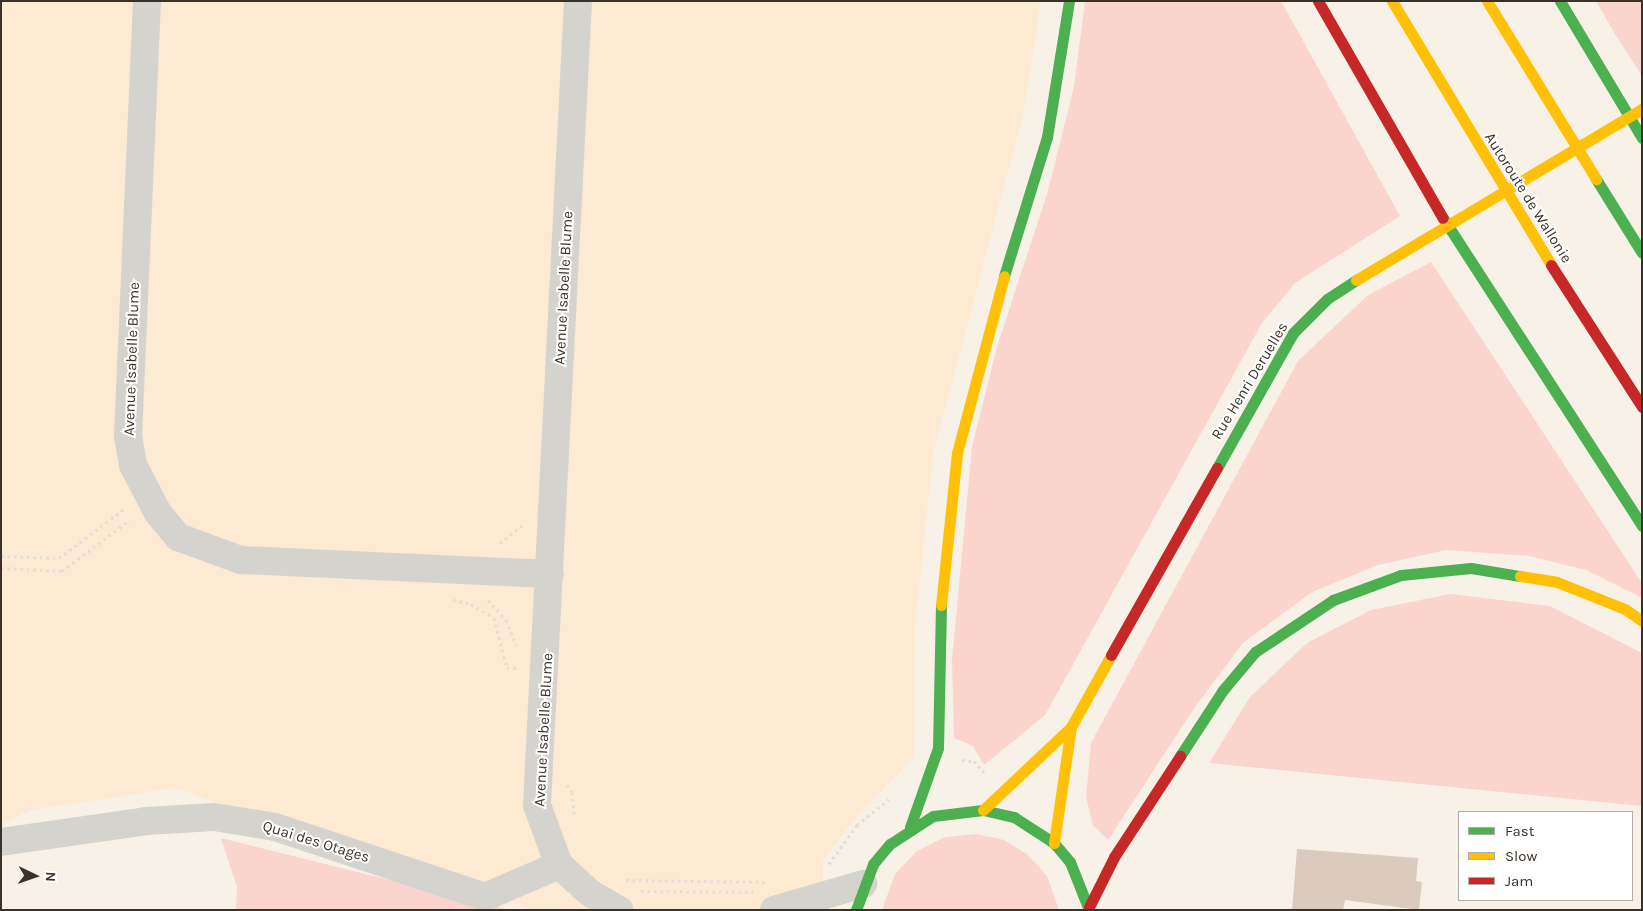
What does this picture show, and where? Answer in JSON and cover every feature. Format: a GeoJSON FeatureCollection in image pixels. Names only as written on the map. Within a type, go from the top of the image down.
{"type":"FeatureCollection","features":[{"type":"Feature","properties":{"kind":"main road"},"geometry":{"type":"LineString","coordinates":[[910,827],[938,748],[941,587],[957,452],[982,346],[1047,137],[1069,1]]}},
{"type":"Feature","properties":{"kind":"main road"},"geometry":{"type":"LineString","coordinates":[[1318,1],[1460,247],[1642,526]]}},
{"type":"Feature","properties":{"kind":"main road","name":"Autoroute de Wallonie"},"geometry":{"type":"LineString","coordinates":[[1392,1],[1515,208],[1642,407]]}},
{"type":"Feature","properties":{"kind":"main road"},"geometry":{"type":"LineString","coordinates":[[1486,1],[1642,253]]}},
{"type":"Feature","properties":{"kind":"main road"},"geometry":{"type":"LineString","coordinates":[[1560,1],[1642,138]]}},
{"type":"Feature","properties":{"kind":"main road","name":"Rue Henri Deruelles"},"geometry":{"type":"LineString","coordinates":[[984,810],[1071,727],[1292,333],[1327,299],[1373,269],[1642,109]]}},
{"type":"Feature","properties":{"kind":"main road"},"geometry":{"type":"LineString","coordinates":[[1089,908],[1114,857],[1223,690],[1255,652],[1334,600],[1401,574],[1471,568],[1557,582],[1642,621]]}},
{"type":"Feature","properties":{"kind":"main road","name":"Rue Henri Deruelles"},"geometry":{"type":"LineString","coordinates":[[1054,843],[1071,727]]}},
{"type":"Feature","properties":{"kind":"main road"},"geometry":{"type":"LineString","coordinates":[[856,910],[863,884],[890,844],[910,827],[933,816],[984,810],[1014,817],[1054,843],[1070,862],[1089,908]]}},
{"type":"Feature","properties":{"kind":"street","name":"Avenue Isabelle Blume"},"geometry":{"type":"LineString","coordinates":[[147,1],[128,436],[133,465],[158,513],[178,537],[241,560],[550,574]]}},
{"type":"Feature","properties":{"kind":"street","name":"Avenue Isabelle Blume"},"geometry":{"type":"LineString","coordinates":[[578,1],[547,668],[537,805],[560,865],[590,893],[626,900]]}},
{"type":"Feature","properties":{"kind":"street","name":"Quai des Otages"},"geometry":{"type":"LineString","coordinates":[[1,842],[146,822],[214,817],[275,827],[485,897],[560,865]]}},
{"type":"Feature","properties":{"kind":"street"},"geometry":{"type":"LineString","coordinates":[[771,899],[863,884]]}},
{"type":"Feature","properties":{"kind":"path"},"geometry":{"type":"LineString","coordinates":[[1,568],[62,570],[135,517],[126,507],[124,501]]}},
{"type":"Feature","properties":{"kind":"path"},"geometry":{"type":"LineString","coordinates":[[1,556],[59,558],[126,507]]}},
{"type":"Feature","properties":{"kind":"path"},"geometry":{"type":"LineString","coordinates":[[485,598],[506,620],[518,650]]}},
{"type":"Feature","properties":{"kind":"path"},"geometry":{"type":"LineString","coordinates":[[449,599],[470,604],[494,618],[507,668],[547,668]]}},
{"type":"Feature","properties":{"kind":"path"},"geometry":{"type":"LineString","coordinates":[[518,659],[518,678]]}},
{"type":"Feature","properties":{"kind":"path"},"geometry":{"type":"LineString","coordinates":[[564,781],[572,792],[574,828]]}},
{"type":"Feature","properties":{"kind":"path"},"geometry":{"type":"LineString","coordinates":[[618,876],[658,882],[770,882]]}},
{"type":"Feature","properties":{"kind":"path"},"geometry":{"type":"LineString","coordinates":[[626,900],[750,892],[771,899]]}},
{"type":"Feature","properties":{"kind":"shaded area"},"geometry":{"type":"Polygon","coordinates":[[[1,1],[1041,1],[1023,115],[933,454],[915,627],[914,757],[859,814],[823,860],[823,910],[532,910],[175,788],[31,810],[1,824],[1,1]]]}},
{"type":"Feature","properties":{"kind":"shaded area"},"geometry":{"type":"Polygon","coordinates":[[[1085,1],[1281,1],[1400,216],[1295,283],[1262,323],[1045,715],[984,765],[973,746],[954,738],[952,660],[972,447],[997,347],[1047,194],[1074,87],[1085,1]]]}},
{"type":"Feature","properties":{"kind":"shaded area"},"geometry":{"type":"Polygon","coordinates":[[[1596,1],[1642,1],[1642,76],[1615,34],[1596,1]]]}},
{"type":"Feature","properties":{"kind":"shaded area"},"geometry":{"type":"Polygon","coordinates":[[[1431,262],[1642,583],[1642,598],[1586,570],[1530,556],[1446,550],[1378,565],[1312,592],[1243,643],[1195,707],[1108,840],[1093,825],[1086,797],[1091,743],[1298,361],[1368,295],[1431,262]]]}},
{"type":"Feature","properties":{"kind":"shaded area"},"geometry":{"type":"Polygon","coordinates":[[[1450,594],[1550,606],[1642,653],[1642,806],[1209,763],[1250,697],[1307,643],[1371,610],[1450,594]]]}},
{"type":"Feature","properties":{"kind":"shaded area"},"geometry":{"type":"Polygon","coordinates":[[[977,834],[1004,840],[1028,855],[1047,876],[1059,910],[882,910],[895,874],[917,851],[945,837],[977,834]]]}},
{"type":"Feature","properties":{"kind":"shaded area"},"geometry":{"type":"Polygon","coordinates":[[[221,838],[510,910],[236,910],[237,887],[221,838]]]}},
{"type":"Feature","properties":{"kind":"building"},"geometry":{"type":"Polygon","coordinates":[[[1297,849],[1418,858],[1416,881],[1422,882],[1419,910],[1345,900],[1343,910],[1292,910],[1297,849]]]}},
{"type":"Feature","properties":{"kind":"traffic: fast"},"geometry":{"type":"LineString","coordinates":[[1004,276],[1047,137],[1069,1]]}},
{"type":"Feature","properties":{"kind":"traffic: fast"},"geometry":{"type":"LineString","coordinates":[[1560,1],[1642,138]]}},
{"type":"Feature","properties":{"kind":"traffic: fast"},"geometry":{"type":"LineString","coordinates":[[1596,179],[1642,253]]}},
{"type":"Feature","properties":{"kind":"traffic: fast"},"geometry":{"type":"LineString","coordinates":[[1443,218],[1642,526]]}},
{"type":"Feature","properties":{"kind":"traffic: fast"},"geometry":{"type":"LineString","coordinates":[[1217,468],[1293,333],[1327,299],[1356,280]]}},
{"type":"Feature","properties":{"kind":"traffic: fast"},"geometry":{"type":"LineString","coordinates":[[1180,756],[1223,690],[1255,652],[1333,600],[1401,575],[1471,568],[1520,576]]}},
{"type":"Feature","properties":{"kind":"traffic: fast"},"geometry":{"type":"LineString","coordinates":[[910,827],[938,748],[941,605]]}},
{"type":"Feature","properties":{"kind":"traffic: fast"},"geometry":{"type":"LineString","coordinates":[[856,910],[873,864],[890,844],[933,816],[983,810],[1014,817],[1054,843],[1070,862],[1089,910]]}},
{"type":"Feature","properties":{"kind":"traffic: slow"},"geometry":{"type":"LineString","coordinates":[[1392,1],[1551,265]]}},
{"type":"Feature","properties":{"kind":"traffic: slow"},"geometry":{"type":"LineString","coordinates":[[1487,1],[1596,179]]}},
{"type":"Feature","properties":{"kind":"traffic: slow"},"geometry":{"type":"LineString","coordinates":[[1356,280],[1642,109]]}},
{"type":"Feature","properties":{"kind":"traffic: slow"},"geometry":{"type":"LineString","coordinates":[[941,605],[957,453],[1004,276]]}},
{"type":"Feature","properties":{"kind":"traffic: slow"},"geometry":{"type":"LineString","coordinates":[[1520,576],[1557,582],[1625,609],[1642,621]]}},
{"type":"Feature","properties":{"kind":"traffic: slow"},"geometry":{"type":"LineString","coordinates":[[983,810],[1071,727],[1111,655]]}},
{"type":"Feature","properties":{"kind":"traffic: slow"},"geometry":{"type":"LineString","coordinates":[[1054,843],[1071,727]]}},
{"type":"Feature","properties":{"kind":"traffic: jam"},"geometry":{"type":"LineString","coordinates":[[1318,1],[1443,218]]}},
{"type":"Feature","properties":{"kind":"traffic: jam"},"geometry":{"type":"LineString","coordinates":[[1551,265],[1642,407]]}},
{"type":"Feature","properties":{"kind":"traffic: jam"},"geometry":{"type":"LineString","coordinates":[[1111,655],[1217,468]]}},
{"type":"Feature","properties":{"kind":"traffic: jam"},"geometry":{"type":"LineString","coordinates":[[1089,907],[1114,857],[1180,756]]}}]}
